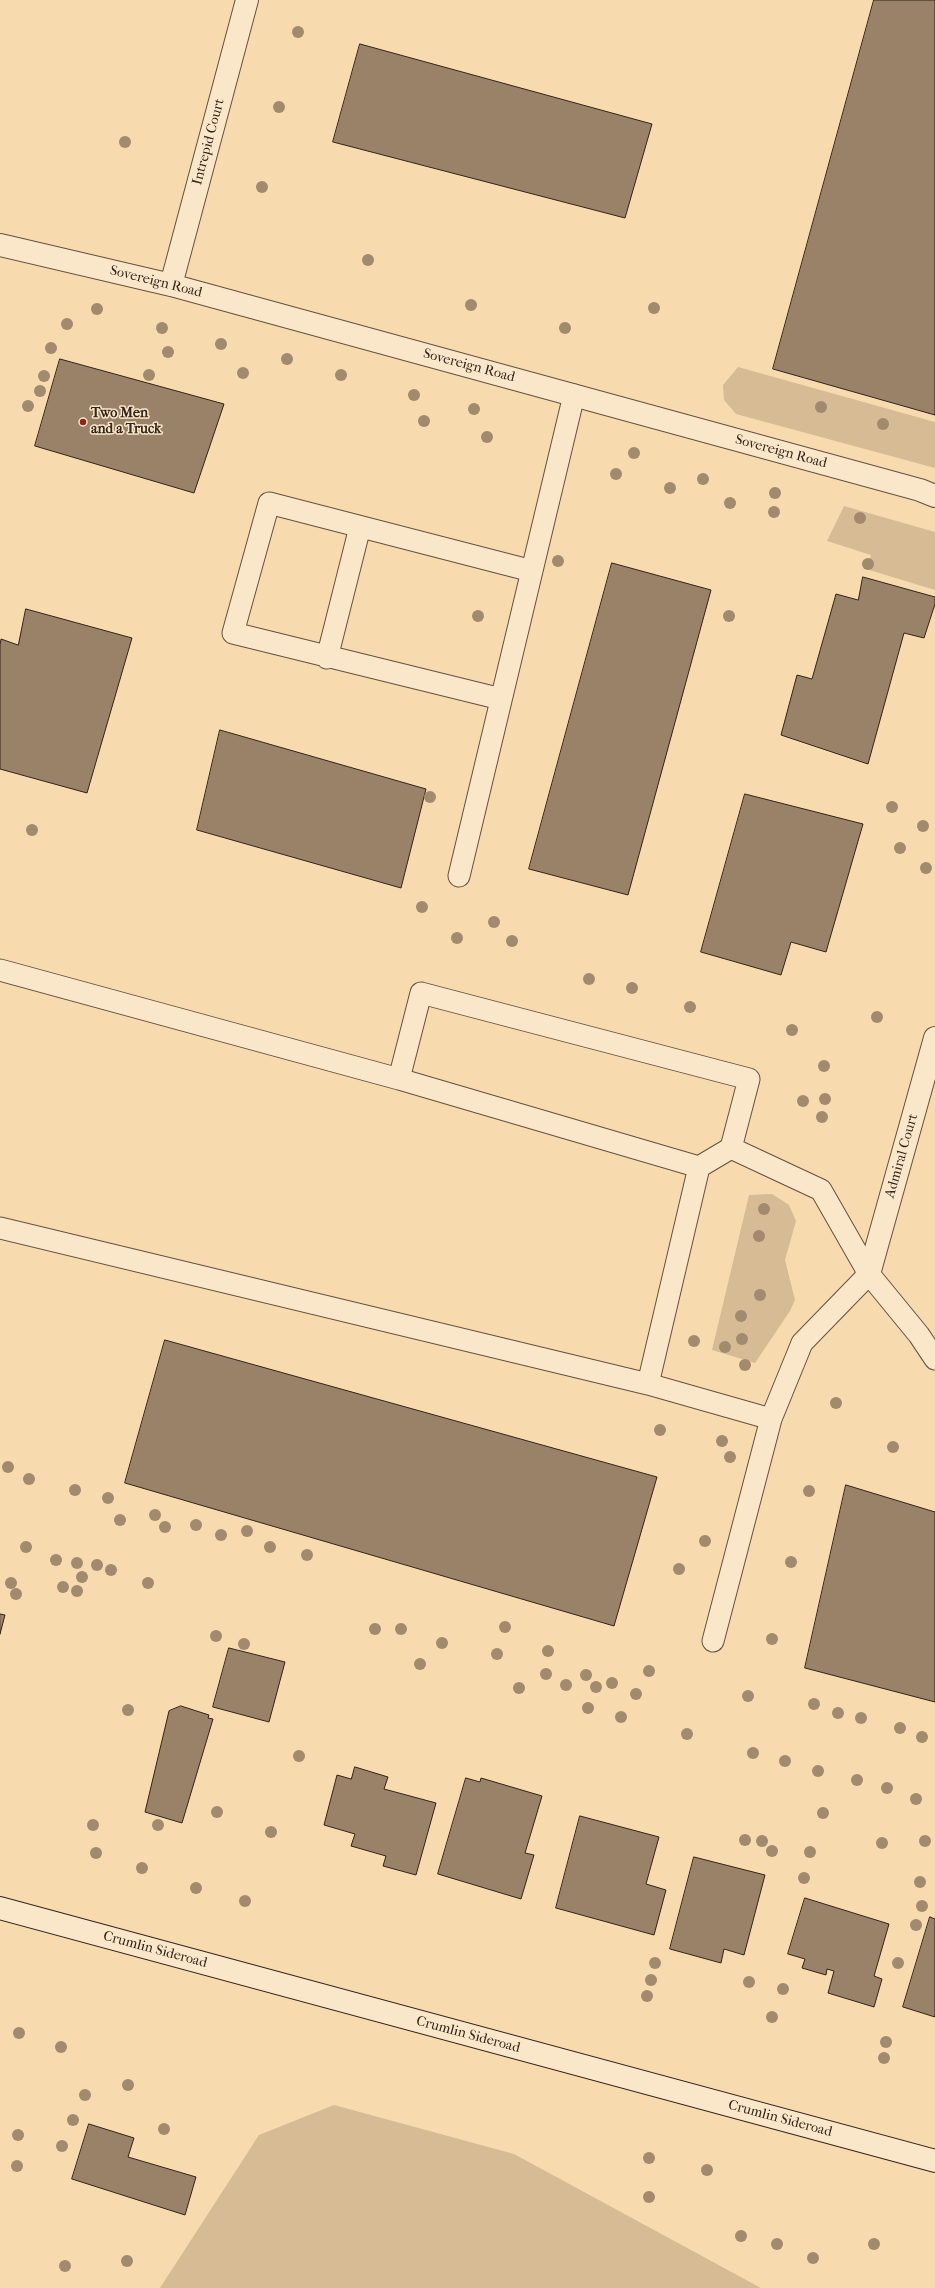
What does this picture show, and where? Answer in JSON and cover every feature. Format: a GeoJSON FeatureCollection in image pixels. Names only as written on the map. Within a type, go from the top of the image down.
{"type":"FeatureCollection","features":[{"type":"Feature","properties":{"kind":"street","name":"Intrepid Court"},"geometry":{"type":"LineString","coordinates":[[171,285],[247,0]]}},
{"type":"Feature","properties":{"kind":"street","name":"Sovereign Road"},"geometry":{"type":"LineString","coordinates":[[0,245],[171,285],[574,395],[935,496]]}},
{"type":"Feature","properties":{"kind":"street","name":"Admiral Court"},"geometry":{"type":"LineString","coordinates":[[869,1274],[935,1038]]}},
{"type":"Feature","properties":{"kind":"street","name":"Crumlin Sideroad"},"geometry":{"type":"LineString","coordinates":[[0,1908],[935,2161]]}},
{"type":"Feature","properties":{"kind":"lane"},"geometry":{"type":"LineString","coordinates":[[459,876],[574,395]]}},
{"type":"Feature","properties":{"kind":"lane"},"geometry":{"type":"LineString","coordinates":[[501,699],[328,658],[233,633],[269,503],[532,571]]}},
{"type":"Feature","properties":{"kind":"lane"},"geometry":{"type":"LineString","coordinates":[[328,658],[360,527]]}},
{"type":"Feature","properties":{"kind":"lane"},"geometry":{"type":"LineString","coordinates":[[0,970],[398,1079],[699,1167]]}},
{"type":"Feature","properties":{"kind":"lane"},"geometry":{"type":"LineString","coordinates":[[398,1079],[421,993],[749,1079],[731,1148],[699,1167],[648,1384]]}},
{"type":"Feature","properties":{"kind":"lane"},"geometry":{"type":"LineString","coordinates":[[731,1148],[821,1190],[869,1274],[919,1335],[935,1359]]}},
{"type":"Feature","properties":{"kind":"lane"},"geometry":{"type":"LineString","coordinates":[[0,1228],[648,1384],[771,1419]]}},
{"type":"Feature","properties":{"kind":"lane"},"geometry":{"type":"LineString","coordinates":[[713,1641],[771,1419],[802,1343],[869,1274]]}},
{"type":"Feature","properties":{"kind":"shaded area"},"geometry":{"type":"Polygon","coordinates":[[[738,367],[935,422],[935,468],[736,414],[724,400],[723,385],[738,367]]]}},
{"type":"Feature","properties":{"kind":"shaded area"},"geometry":{"type":"Polygon","coordinates":[[[844,506],[935,532],[935,590],[866,569],[871,555],[827,541],[844,506]]]}},
{"type":"Feature","properties":{"kind":"shaded area"},"geometry":{"type":"Polygon","coordinates":[[[772,1194],[789,1205],[796,1221],[785,1260],[795,1300],[790,1311],[755,1363],[712,1350],[749,1195],[772,1194]]]}},
{"type":"Feature","properties":{"kind":"shaded area"},"geometry":{"type":"Polygon","coordinates":[[[334,2105],[514,2154],[761,2288],[160,2288],[259,2135],[334,2105]]]}},
{"type":"Feature","properties":{"kind":"building"},"geometry":{"type":"Polygon","coordinates":[[[874,0],[935,0],[935,415],[773,369],[874,0]]]}},
{"type":"Feature","properties":{"kind":"building"},"geometry":{"type":"Polygon","coordinates":[[[360,44],[652,124],[625,218],[333,142],[360,44]]]}},
{"type":"Feature","properties":{"kind":"building"},"geometry":{"type":"Polygon","coordinates":[[[60,359],[224,404],[194,493],[35,446],[60,359]]]}},
{"type":"Feature","properties":{"kind":"building"},"geometry":{"type":"Polygon","coordinates":[[[612,563],[711,590],[628,895],[529,869],[612,563]]]}},
{"type":"Feature","properties":{"kind":"building"},"geometry":{"type":"Polygon","coordinates":[[[863,577],[935,597],[935,604],[924,638],[904,633],[868,764],[781,735],[797,675],[812,679],[836,594],[858,600],[863,577]]]}},
{"type":"Feature","properties":{"kind":"building"},"geometry":{"type":"Polygon","coordinates":[[[26,609],[132,638],[87,793],[0,769],[0,645],[1,639],[18,645],[26,609]]]}},
{"type":"Feature","properties":{"kind":"building"},"geometry":{"type":"Polygon","coordinates":[[[220,730],[426,789],[401,888],[197,830],[220,730]]]}},
{"type":"Feature","properties":{"kind":"building"},"geometry":{"type":"Polygon","coordinates":[[[745,794],[863,824],[826,952],[791,942],[781,975],[701,952],[745,794]]]}},
{"type":"Feature","properties":{"kind":"building"},"geometry":{"type":"Polygon","coordinates":[[[165,1340],[657,1477],[614,1626],[125,1483],[165,1340]]]}},
{"type":"Feature","properties":{"kind":"building"},"geometry":{"type":"Polygon","coordinates":[[[846,1485],[935,1512],[935,1702],[805,1668],[846,1485]]]}},
{"type":"Feature","properties":{"kind":"building"},"geometry":{"type":"Polygon","coordinates":[[[0,1614],[5,1615],[0,1634],[0,1614]]]}},
{"type":"Feature","properties":{"kind":"building"},"geometry":{"type":"Polygon","coordinates":[[[229,1648],[285,1662],[269,1722],[213,1707],[229,1648]]]}},
{"type":"Feature","properties":{"kind":"building"},"geometry":{"type":"Polygon","coordinates":[[[181,1706],[209,1715],[208,1718],[213,1719],[182,1823],[145,1812],[169,1711],[181,1706]]]}},
{"type":"Feature","properties":{"kind":"building"},"geometry":{"type":"Polygon","coordinates":[[[355,1767],[388,1777],[384,1789],[436,1803],[416,1875],[383,1866],[386,1856],[351,1846],[355,1834],[324,1825],[337,1775],[351,1779],[355,1767]]]}},
{"type":"Feature","properties":{"kind":"building"},"geometry":{"type":"Polygon","coordinates":[[[466,1778],[480,1782],[481,1778],[542,1796],[525,1853],[534,1855],[521,1899],[438,1874],[466,1778]]]}},
{"type":"Feature","properties":{"kind":"building"},"geometry":{"type":"Polygon","coordinates":[[[580,1816],[659,1837],[646,1884],[666,1890],[654,1935],[556,1908],[580,1816]]]}},
{"type":"Feature","properties":{"kind":"building"},"geometry":{"type":"Polygon","coordinates":[[[694,1857],[765,1875],[744,1955],[724,1949],[721,1963],[670,1949],[694,1857]]]}},
{"type":"Feature","properties":{"kind":"building"},"geometry":{"type":"Polygon","coordinates":[[[805,1898],[889,1924],[874,1976],[882,1979],[874,2007],[828,1993],[834,1971],[827,1969],[826,1975],[802,1968],[805,1959],[788,1954],[805,1898]]]}},
{"type":"Feature","properties":{"kind":"building"},"geometry":{"type":"Polygon","coordinates":[[[930,1917],[935,1919],[935,2017],[903,2007],[930,1917]]]}},
{"type":"Feature","properties":{"kind":"building"},"geometry":{"type":"Polygon","coordinates":[[[89,2124],[134,2138],[128,2157],[196,2177],[185,2215],[72,2179],[89,2124]]]}},
{"type":"Feature","properties":{"kind":"place","name":"Two Men and a Truck"},"geometry":{"type":"Point","coordinates":[83,422]}}]}
